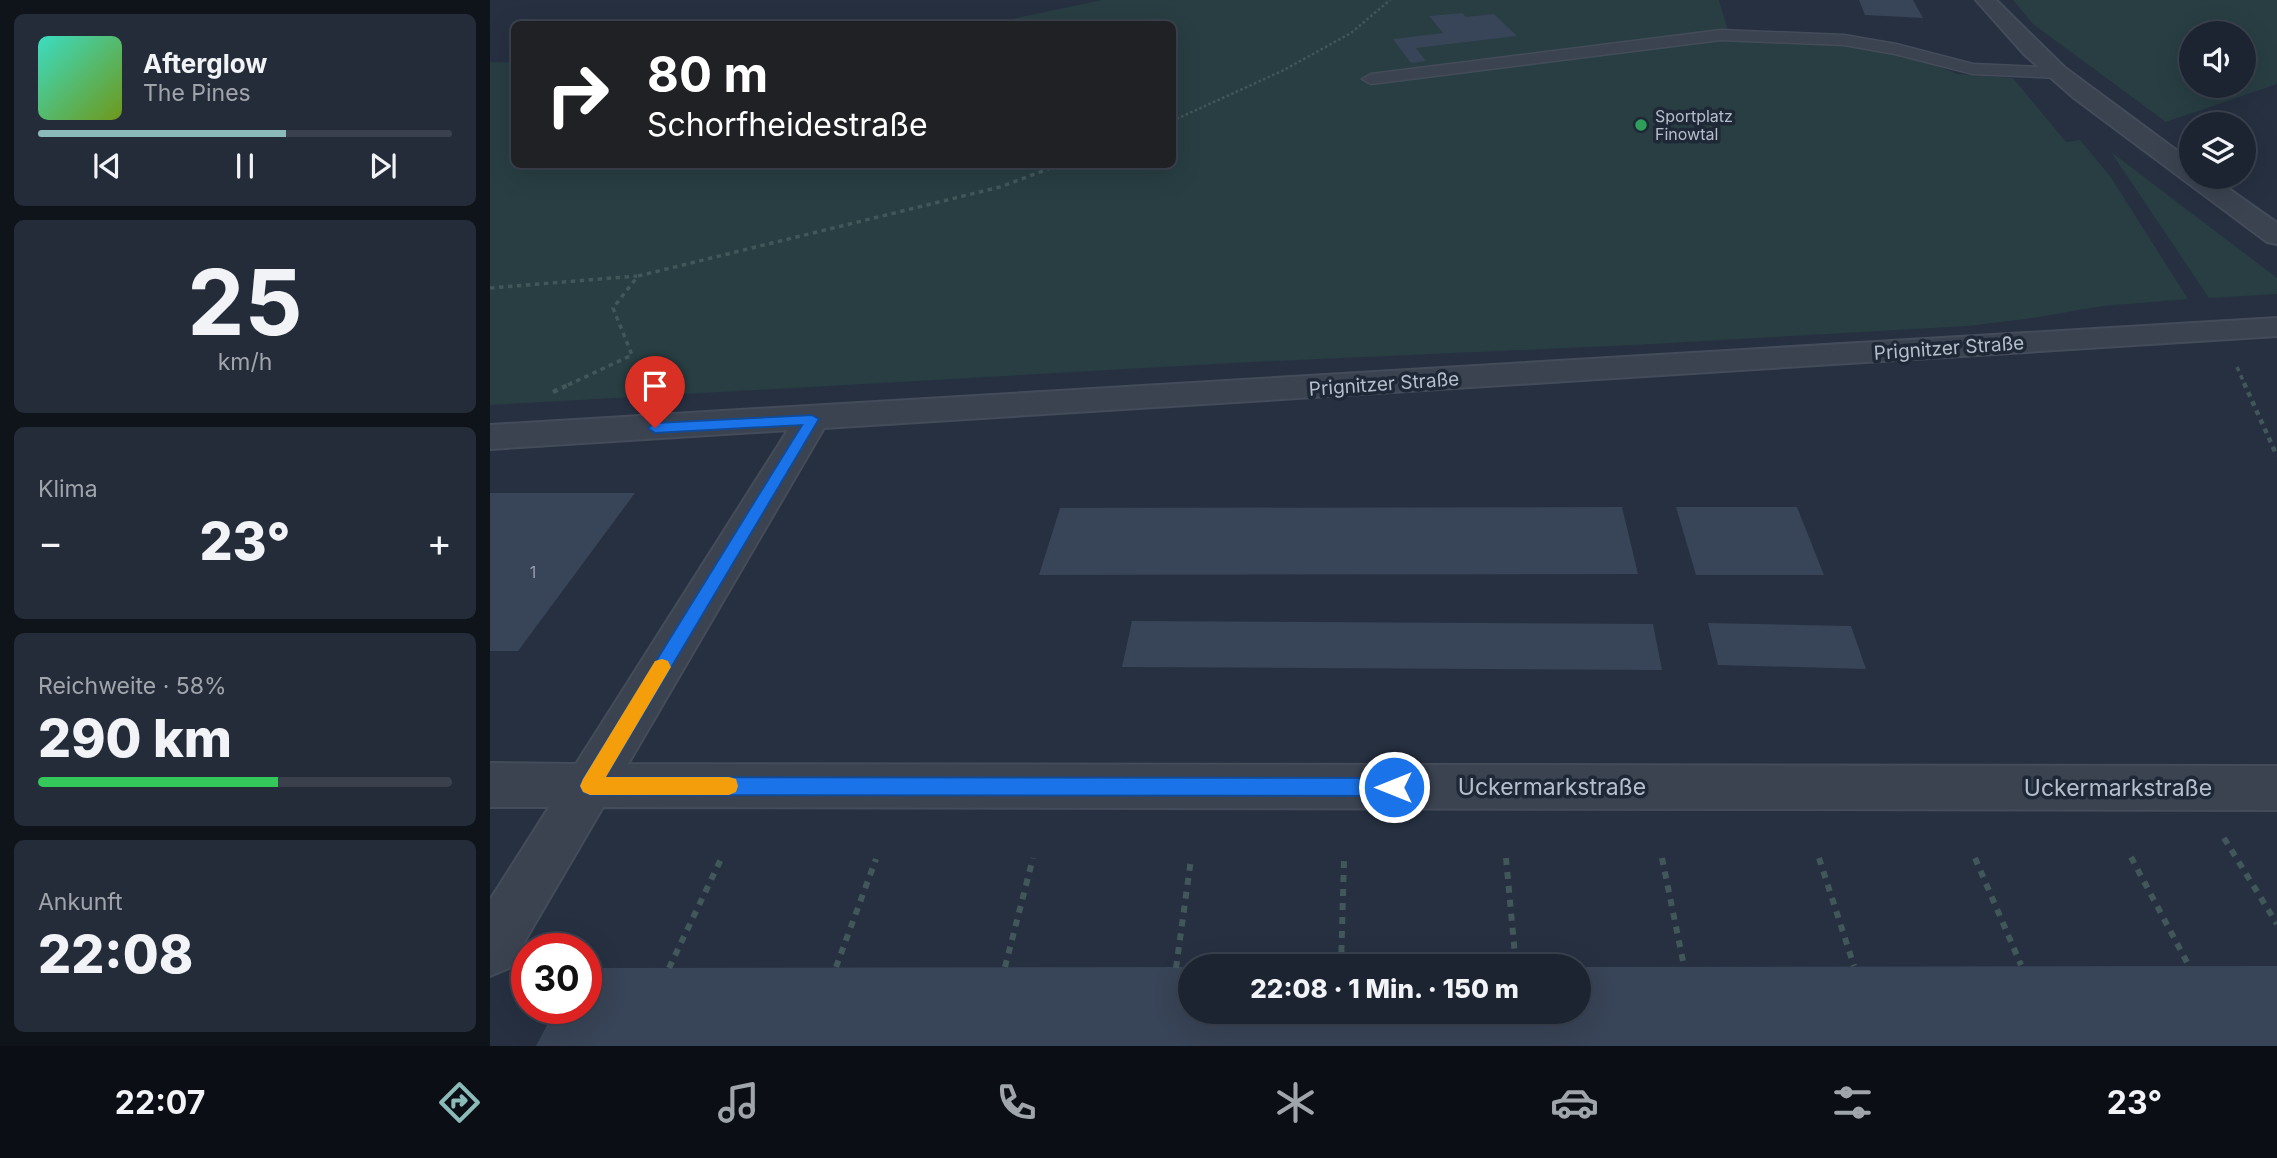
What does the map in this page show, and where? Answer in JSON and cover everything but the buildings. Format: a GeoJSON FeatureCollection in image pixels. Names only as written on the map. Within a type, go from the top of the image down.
{"type":"FeatureCollection","features":[{"type":"Feature","properties":{"kind":"street"},"geometry":{"type":"LineString","coordinates":[[1986,0],[2015,35],[2059,73],[2131,131],[2179,165]]}},
{"type":"Feature","properties":{"kind":"street"},"geometry":{"type":"LineString","coordinates":[[2212,189],[2277,236]]}},
{"type":"Feature","properties":{"kind":"street","name":"Prignitzer Straße"},"geometry":{"type":"LineString","coordinates":[[494,437],[2277,327]]}},
{"type":"Feature","properties":{"kind":"street"},"geometry":{"type":"LineString","coordinates":[[490,949],[812,419]]}},
{"type":"Feature","properties":{"kind":"street","name":"Uckermarkstraße"},"geometry":{"type":"LineString","coordinates":[[490,785],[2277,788]]}},
{"type":"Feature","properties":{"kind":"lane"},"geometry":{"type":"LineString","coordinates":[[1371,79],[1721,35],[1844,40],[1896,49],[1973,69],[2059,73]]}},
{"type":"Feature","properties":{"kind":"path"},"geometry":{"type":"LineString","coordinates":[[1176,119],[1282,71],[1351,33],[1390,0]]}},
{"type":"Feature","properties":{"kind":"path"},"geometry":{"type":"LineString","coordinates":[[490,288],[638,276],[1000,187],[1051,168]]}},
{"type":"Feature","properties":{"kind":"path"},"geometry":{"type":"LineString","coordinates":[[494,437],[557,388],[632,355],[613,308],[638,276]]}},
{"type":"Feature","properties":{"kind":"path"},"geometry":{"type":"LineString","coordinates":[[2220,331],[2277,456]]}},
{"type":"Feature","properties":{"kind":"path"},"geometry":{"type":"LineString","coordinates":[[2193,788],[2277,924]]}},
{"type":"Feature","properties":{"kind":"path"},"geometry":{"type":"LineString","coordinates":[[2131,857],[2189,966]]}},
{"type":"Feature","properties":{"kind":"path"},"geometry":{"type":"LineString","coordinates":[[1005,967],[1033,858]]}},
{"type":"Feature","properties":{"kind":"path"},"geometry":{"type":"LineString","coordinates":[[1506,858],[1515,954]]}},
{"type":"Feature","properties":{"kind":"path"},"geometry":{"type":"LineString","coordinates":[[1819,858],[1854,966]]}},
{"type":"Feature","properties":{"kind":"path"},"geometry":{"type":"LineString","coordinates":[[1975,858],[2021,965]]}},
{"type":"Feature","properties":{"kind":"path"},"geometry":{"type":"LineString","coordinates":[[669,968],[721,859]]}},
{"type":"Feature","properties":{"kind":"path"},"geometry":{"type":"LineString","coordinates":[[836,967],[876,859]]}},
{"type":"Feature","properties":{"kind":"path"},"geometry":{"type":"LineString","coordinates":[[1176,968],[1191,859]]}},
{"type":"Feature","properties":{"kind":"path"},"geometry":{"type":"LineString","coordinates":[[1341,954],[1344,859]]}},
{"type":"Feature","properties":{"kind":"path"},"geometry":{"type":"LineString","coordinates":[[1662,859],[1684,966]]}},
{"type":"Feature","properties":{"kind":"green space"},"geometry":{"type":"Polygon","coordinates":[[[1102,0],[1719,0],[1730,38],[1812,40],[1911,56],[1958,74],[2013,78],[2066,142],[2080,140],[2110,176],[2188,299],[2103,306],[1968,326],[1634,345],[1251,362],[490,405],[490,62],[511,63],[511,168],[1176,168],[1176,21],[1002,21],[1102,0]]]}},
{"type":"Feature","properties":{"kind":"green space"},"geometry":{"type":"Polygon","coordinates":[[[2013,0],[2277,0],[2277,84],[2256,91],[2256,21],[2179,21],[2179,98],[2236,98],[2195,112],[2179,112],[2179,118],[2166,122],[2033,24],[2013,0]]]}},
{"type":"Feature","properties":{"kind":"green space"},"geometry":{"type":"Polygon","coordinates":[[[2111,152],[2277,278],[2277,294],[2209,298],[2111,152]]]}},
{"type":"Feature","properties":{"kind":"slow traffic"},"geometry":{"type":"LineString","coordinates":[[662,667],[590,786],[729,786]]}},
{"type":"Feature","properties":{"kind":"place","name":"Sportplatz Finowtal"},"geometry":{"type":"Point","coordinates":[1641,125]}},
{"type":"Feature","properties":{"kind":"route"},"geometry":{"type":"LineString","coordinates":[[655,428],[812,419],[590,786],[1394,787]]}}]}
